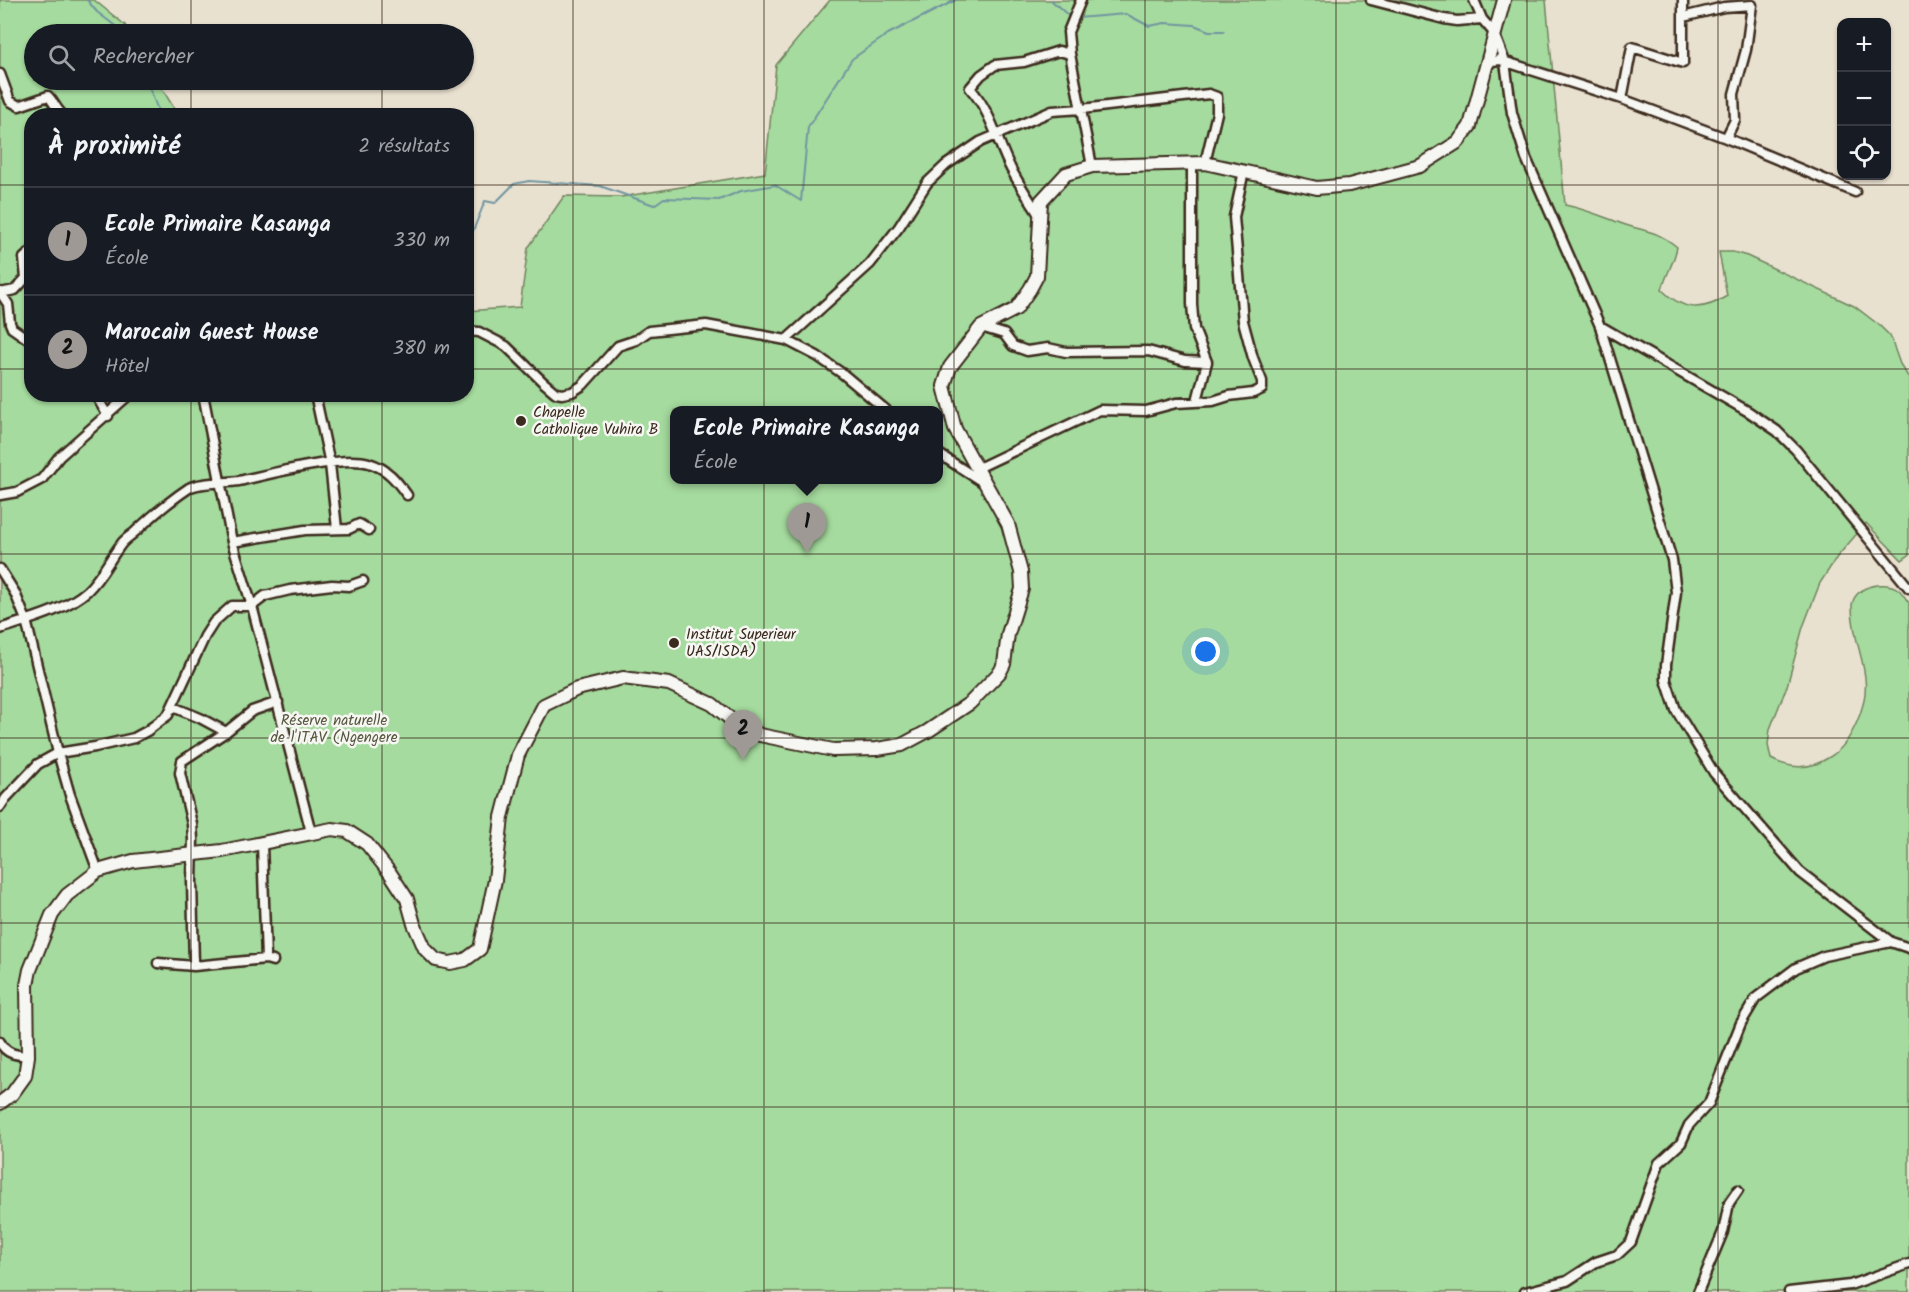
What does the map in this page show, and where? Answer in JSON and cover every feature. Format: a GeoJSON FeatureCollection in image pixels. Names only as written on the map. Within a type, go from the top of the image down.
{"type":"FeatureCollection","features":[{"type":"Feature","properties":{"kind":"street"},"geometry":{"type":"LineString","coordinates":[[1081,0],[1068,32],[1070,54],[1092,166]]}},
{"type":"Feature","properties":{"kind":"street"},"geometry":{"type":"LineString","coordinates":[[1371,0],[1444,19],[1457,21],[1482,19]]}},
{"type":"Feature","properties":{"kind":"street"},"geometry":{"type":"LineString","coordinates":[[1474,0],[1482,19],[1494,33],[1505,62],[1512,113],[1526,158],[1600,327],[1655,500],[1673,568],[1676,592],[1666,664],[1666,680],[1676,710],[1714,772],[1794,866],[1891,942],[1909,948]]}},
{"type":"Feature","properties":{"kind":"street"},"geometry":{"type":"LineString","coordinates":[[0,1103],[19,1086],[27,1067],[27,985],[35,955],[57,908],[67,895],[98,871],[149,858],[262,844],[332,829],[347,831],[367,844],[390,873],[407,899],[414,924],[425,949],[436,960],[450,963],[465,960],[480,949],[495,880],[502,817],[518,755],[543,705],[577,689],[623,678],[669,684],[712,704],[738,725],[760,735],[833,750],[877,749],[902,745],[970,703],[1000,672],[1004,664],[1008,634],[1022,589],[1022,572],[1008,524],[954,429],[944,386],[950,368],[981,327],[1016,309],[1030,289],[1036,276],[1041,201],[1049,189],[1066,174],[1092,166],[1198,163],[1317,188],[1348,185],[1420,166],[1458,142],[1470,126],[1504,0]]}},
{"type":"Feature","properties":{"kind":"street"},"geometry":{"type":"LineString","coordinates":[[1622,99],[1632,47],[1683,63],[1683,0]]}},
{"type":"Feature","properties":{"kind":"street"},"geometry":{"type":"LineString","coordinates":[[1683,17],[1724,7],[1752,5],[1746,50],[1734,94],[1735,120],[1726,138]]}},
{"type":"Feature","properties":{"kind":"street"},"geometry":{"type":"LineString","coordinates":[[1041,218],[1010,167],[998,134],[984,107],[970,88],[981,75],[995,65],[1024,62],[1059,51],[1070,54]]}},
{"type":"Feature","properties":{"kind":"street"},"geometry":{"type":"LineString","coordinates":[[1484,71],[1495,60],[1505,62],[1622,99],[1726,138],[1855,192]]}},
{"type":"Feature","properties":{"kind":"street"},"geometry":{"type":"LineString","coordinates":[[0,74],[10,101],[19,106],[48,96],[55,102],[56,108]]}},
{"type":"Feature","properties":{"kind":"street"},"geometry":{"type":"LineString","coordinates":[[786,340],[870,264],[899,227],[927,183],[946,165],[980,142],[1052,111],[1209,94],[1217,97],[1217,113],[1198,163],[1192,304],[1194,329],[1207,362],[1197,401]]}},
{"type":"Feature","properties":{"kind":"street"},"geometry":{"type":"LineString","coordinates":[[976,469],[1100,410],[1146,411],[1176,403],[1213,401],[1262,389],[1262,381],[1243,321],[1234,217],[1244,171]]}},
{"type":"Feature","properties":{"kind":"street"},"geometry":{"type":"LineString","coordinates":[[24,280],[15,290],[0,292],[8,304],[12,328],[24,335]]}},
{"type":"Feature","properties":{"kind":"street"},"geometry":{"type":"LineString","coordinates":[[474,332],[506,346],[543,382],[556,393],[562,394],[572,392],[583,385],[618,346],[636,340],[649,331],[706,325],[786,340],[817,356],[843,374],[880,406]]}},
{"type":"Feature","properties":{"kind":"street"},"geometry":{"type":"LineString","coordinates":[[981,327],[1004,334],[1013,346],[1027,351],[1048,348],[1066,352],[1148,351],[1185,361],[1207,362]]}},
{"type":"Feature","properties":{"kind":"street"},"geometry":{"type":"LineString","coordinates":[[1600,327],[1749,412],[1777,431],[1796,450],[1909,588]]}},
{"type":"Feature","properties":{"kind":"street"},"geometry":{"type":"LineString","coordinates":[[100,402],[108,416]]}},
{"type":"Feature","properties":{"kind":"street"},"geometry":{"type":"LineString","coordinates":[[0,495],[17,492],[42,479],[59,457],[122,402]]}},
{"type":"Feature","properties":{"kind":"street"},"geometry":{"type":"LineString","coordinates":[[205,402],[232,542],[252,606],[311,832]]}},
{"type":"Feature","properties":{"kind":"street"},"geometry":{"type":"LineString","coordinates":[[317,402],[330,464],[337,529]]}},
{"type":"Feature","properties":{"kind":"street"},"geometry":{"type":"LineString","coordinates":[[943,457],[984,483]]}},
{"type":"Feature","properties":{"kind":"street"},"geometry":{"type":"LineString","coordinates":[[0,630],[76,599],[88,590],[123,542],[192,487],[330,464],[366,462],[382,467],[392,475],[406,495]]}},
{"type":"Feature","properties":{"kind":"street"},"geometry":{"type":"LineString","coordinates":[[232,542],[305,530],[349,529],[359,524],[369,530]]}},
{"type":"Feature","properties":{"kind":"street"},"geometry":{"type":"LineString","coordinates":[[0,569],[15,593],[26,620],[70,795],[98,871]]}},
{"type":"Feature","properties":{"kind":"street"},"geometry":{"type":"LineString","coordinates":[[0,807],[38,764],[58,753],[134,738],[168,715],[188,669],[214,622],[232,606],[252,606],[264,596],[290,590],[332,585],[349,586],[363,581]]}},
{"type":"Feature","properties":{"kind":"street"},"geometry":{"type":"LineString","coordinates":[[194,966],[192,824],[180,773],[182,761],[226,732],[252,711],[278,702]]}},
{"type":"Feature","properties":{"kind":"street"},"geometry":{"type":"LineString","coordinates":[[173,707],[226,732]]}},
{"type":"Feature","properties":{"kind":"street"},"geometry":{"type":"LineString","coordinates":[[158,963],[194,966],[269,960],[262,844]]}},
{"type":"Feature","properties":{"kind":"street"},"geometry":{"type":"LineString","coordinates":[[1525,1292],[1567,1281],[1596,1262],[1617,1255],[1631,1242],[1659,1162],[1682,1143],[1689,1125],[1709,1103],[1741,1023],[1756,998],[1796,968],[1824,956],[1891,942]]}},
{"type":"Feature","properties":{"kind":"street"},"geometry":{"type":"LineString","coordinates":[[0,1042],[7,1051],[16,1055],[28,1056]]}},
{"type":"Feature","properties":{"kind":"street"},"geometry":{"type":"LineString","coordinates":[[1698,1292],[1723,1232],[1729,1203],[1738,1190]]}},
{"type":"Feature","properties":{"kind":"street"},"geometry":{"type":"LineString","coordinates":[[1789,1292],[1850,1285],[1909,1264]]}},
{"type":"Feature","properties":{"kind":"green space","name":"Réserve naturelle de l'ITAV (Ngengere"},"geometry":{"type":"Polygon","coordinates":[[[0,0],[94,0],[124,24],[24,24],[24,90],[163,90],[174,108],[24,108],[24,402],[474,402],[474,310],[520,307],[528,248],[564,196],[621,197],[765,173],[776,65],[830,0],[1546,0],[1565,205],[1656,234],[1677,247],[1662,290],[1685,305],[1701,307],[1727,296],[1719,252],[1733,252],[1747,256],[1854,306],[1890,336],[1900,364],[1909,378],[1909,555],[1902,560],[1866,523],[1837,557],[1820,583],[1803,627],[1787,686],[1770,729],[1768,745],[1771,759],[1785,765],[1800,767],[1821,762],[1845,744],[1856,724],[1865,692],[1863,665],[1853,624],[1853,601],[1862,590],[1869,587],[1884,585],[1898,589],[1909,603],[1909,1292],[0,1292],[0,0]]]}},
{"type":"Feature","properties":{"kind":"waterway"},"geometry":{"type":"LineString","coordinates":[[87,0],[97,12],[113,24]]}},
{"type":"Feature","properties":{"kind":"waterway"},"geometry":{"type":"LineString","coordinates":[[801,201],[808,127],[852,59],[888,34],[956,0]]}},
{"type":"Feature","properties":{"kind":"waterway"},"geometry":{"type":"LineString","coordinates":[[1051,0],[1071,18]]}},
{"type":"Feature","properties":{"kind":"waterway"},"geometry":{"type":"LineString","coordinates":[[1077,18],[1126,14],[1149,26],[1165,23],[1194,25],[1209,31],[1224,31]]}},
{"type":"Feature","properties":{"kind":"waterway"},"geometry":{"type":"LineString","coordinates":[[150,90],[157,108]]}},
{"type":"Feature","properties":{"kind":"waterway"},"geometry":{"type":"LineString","coordinates":[[474,228],[485,201],[495,203],[514,184],[529,181],[600,186],[654,205],[664,198],[719,200],[741,191],[775,185],[801,201]]}},
{"type":"Feature","properties":{"kind":"place","name":"Chapelle Catholique Vuhira B"},"geometry":{"type":"Point","coordinates":[521,421]}},
{"type":"Feature","properties":{"kind":"place","name":"Ecole Primaire Kasanga"},"geometry":{"type":"Point","coordinates":[807,553]}},
{"type":"Feature","properties":{"kind":"place","name":"Institut Superieur UAS/ISDA)"},"geometry":{"type":"Point","coordinates":[674,643]}},
{"type":"Feature","properties":{"kind":"place","name":"Marocain Guest House"},"geometry":{"type":"Point","coordinates":[743,760]}}]}
